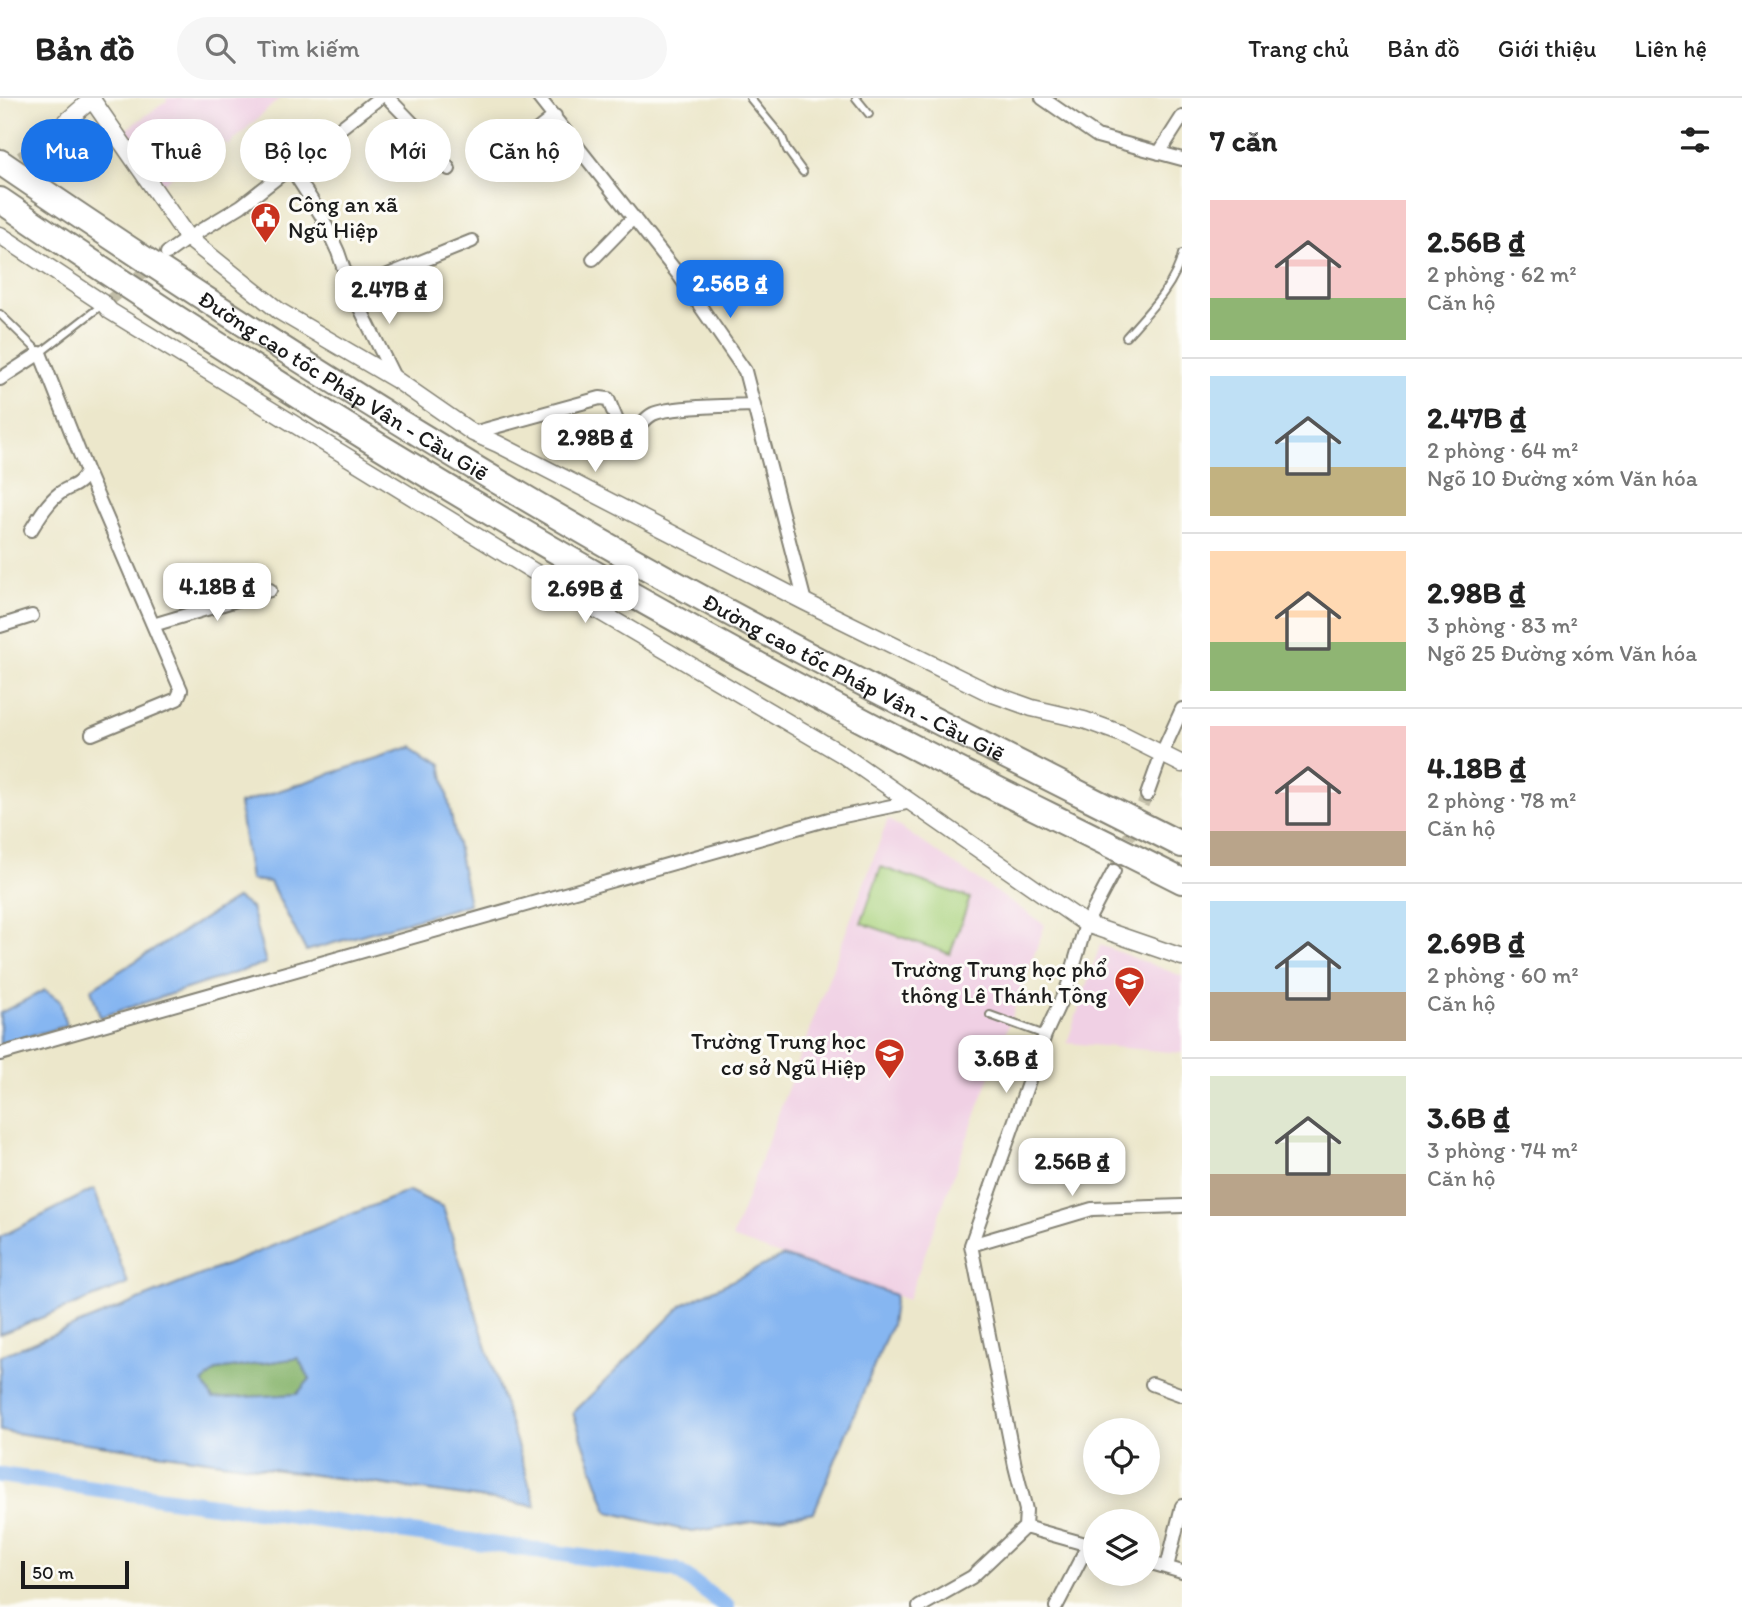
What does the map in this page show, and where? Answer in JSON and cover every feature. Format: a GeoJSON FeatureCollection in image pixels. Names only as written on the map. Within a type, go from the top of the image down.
{"type":"FeatureCollection","features":[{"type":"Feature","properties":{"kind":"highway","name":"Đường cao tốc Pháp Vân - Cầu Giẽ"},"geometry":{"type":"LineString","coordinates":[[0,162],[164,274],[356,396],[617,551],[855,681],[1182,845]]}},
{"type":"Feature","properties":{"kind":"highway","name":"Đường cao tốc Pháp Vân - Cầu Giẽ"},"geometry":{"type":"LineString","coordinates":[[0,200],[144,299],[478,507],[841,709],[1182,881]]}},
{"type":"Feature","properties":{"kind":"street"},"geometry":{"type":"LineString","coordinates":[[67,119],[92,98],[188,237],[279,311],[395,379],[473,433],[805,603],[989,692],[1032,708],[1121,733],[1182,764]]}},
{"type":"Feature","properties":{"kind":"street"},"geometry":{"type":"LineString","coordinates":[[351,120],[379,98]]}},
{"type":"Feature","properties":{"kind":"street"},"geometry":{"type":"LineString","coordinates":[[388,98],[408,119]]}},
{"type":"Feature","properties":{"kind":"street"},"geometry":{"type":"LineString","coordinates":[[539,98],[678,274],[745,371],[805,603]]}},
{"type":"Feature","properties":{"kind":"street"},"geometry":{"type":"LineString","coordinates":[[1042,98],[1097,136],[1182,159]]}},
{"type":"Feature","properties":{"kind":"street"},"geometry":{"type":"LineString","coordinates":[[551,119],[555,116]]}},
{"type":"Feature","properties":{"kind":"street"},"geometry":{"type":"LineString","coordinates":[[1159,153],[1182,117]]}},
{"type":"Feature","properties":{"kind":"street"},"geometry":{"type":"LineString","coordinates":[[167,253],[188,237],[241,206],[273,182]]}},
{"type":"Feature","properties":{"kind":"street"},"geometry":{"type":"LineString","coordinates":[[300,182],[321,215],[351,290],[395,379]]}},
{"type":"Feature","properties":{"kind":"street"},"geometry":{"type":"LineString","coordinates":[[593,258],[634,217]]}},
{"type":"Feature","properties":{"kind":"street"},"geometry":{"type":"LineString","coordinates":[[0,235],[107,302],[110,311],[590,606],[840,753],[1086,924],[1182,957]]}},
{"type":"Feature","properties":{"kind":"street"},"geometry":{"type":"LineString","coordinates":[[351,290],[472,241]]}},
{"type":"Feature","properties":{"kind":"street"},"geometry":{"type":"LineString","coordinates":[[0,379],[40,353],[87,472],[181,690],[177,699],[92,734]]}},
{"type":"Feature","properties":{"kind":"street"},"geometry":{"type":"LineString","coordinates":[[473,433],[600,398],[608,398],[621,430],[628,432],[637,430],[652,414],[752,405]]}},
{"type":"Feature","properties":{"kind":"street"},"geometry":{"type":"LineString","coordinates":[[31,530],[42,512],[60,493],[79,485],[87,472]]}},
{"type":"Feature","properties":{"kind":"street"},"geometry":{"type":"LineString","coordinates":[[153,625],[270,590]]}},
{"type":"Feature","properties":{"kind":"street"},"geometry":{"type":"LineString","coordinates":[[0,626],[32,616]]}},
{"type":"Feature","properties":{"kind":"street"},"geometry":{"type":"LineString","coordinates":[[1147,794],[1182,709]]}},
{"type":"Feature","properties":{"kind":"street"},"geometry":{"type":"LineString","coordinates":[[0,1054],[793,829],[911,802]]}},
{"type":"Feature","properties":{"kind":"street"},"geometry":{"type":"LineString","coordinates":[[919,1607],[972,1577],[1025,1527],[1026,1510],[1014,1466],[971,1245],[1045,1035],[1068,985],[1086,924],[1114,871]]}},
{"type":"Feature","properties":{"kind":"street"},"geometry":{"type":"LineString","coordinates":[[971,1245],[1092,1209],[1182,1206]]}},
{"type":"Feature","properties":{"kind":"street"},"geometry":{"type":"LineString","coordinates":[[1152,1384],[1182,1395]]}},
{"type":"Feature","properties":{"kind":"street"},"geometry":{"type":"LineString","coordinates":[[1167,1567],[1182,1506]]}},
{"type":"Feature","properties":{"kind":"street"},"geometry":{"type":"LineString","coordinates":[[1025,1527],[1083,1543]]}},
{"type":"Feature","properties":{"kind":"street"},"geometry":{"type":"LineString","coordinates":[[1056,1607],[1083,1561]]}},
{"type":"Feature","properties":{"kind":"street"},"geometry":{"type":"LineString","coordinates":[[1160,1565],[1182,1572]]}},
{"type":"Feature","properties":{"kind":"lane"},"geometry":{"type":"LineString","coordinates":[[750,98],[782,137],[787,150],[803,172]]}},
{"type":"Feature","properties":{"kind":"lane"},"geometry":{"type":"LineString","coordinates":[[856,98],[869,114]]}},
{"type":"Feature","properties":{"kind":"lane"},"geometry":{"type":"LineString","coordinates":[[1126,337],[1160,297],[1178,267],[1182,254]]}},
{"type":"Feature","properties":{"kind":"lane"},"geometry":{"type":"LineString","coordinates":[[0,314],[40,353],[107,302]]}},
{"type":"Feature","properties":{"kind":"lane"},"geometry":{"type":"LineString","coordinates":[[990,1015],[1045,1035]]}},
{"type":"Feature","properties":{"kind":"shaded area"},"geometry":{"type":"Polygon","coordinates":[[[166,98],[280,98],[257,119],[240,119],[240,135],[228,146],[226,119],[141,119],[167,101],[166,98]]]}},
{"type":"Feature","properties":{"kind":"shaded area","name":"Trường Trung học cơ sở Ngũ Hiệp"},"geometry":{"type":"Polygon","coordinates":[[[888,819],[1045,925],[908,1300],[732,1238],[888,819]]]}},
{"type":"Feature","properties":{"kind":"shaded area","name":"Trường Trung học phổ thông Lê Thánh Tông"},"geometry":{"type":"Polygon","coordinates":[[[1100,945],[1182,976],[1182,1053],[1067,1043],[1100,945]]]}},
{"type":"Feature","properties":{"kind":"green space"},"geometry":{"type":"Polygon","coordinates":[[[881,867],[970,898],[950,954],[861,923],[881,867]]]}},
{"type":"Feature","properties":{"kind":"green space"},"geometry":{"type":"Polygon","coordinates":[[[299,1358],[310,1379],[297,1394],[213,1399],[202,1382],[217,1370],[299,1358]]]}},
{"type":"Feature","properties":{"kind":"water"},"geometry":{"type":"Polygon","coordinates":[[[414,746],[441,764],[469,904],[306,951],[270,882],[250,880],[239,804],[414,746]]]}},
{"type":"Feature","properties":{"kind":"water"},"geometry":{"type":"Polygon","coordinates":[[[237,898],[251,908],[266,963],[100,1017],[91,989],[237,898]]]}},
{"type":"Feature","properties":{"kind":"water"},"geometry":{"type":"Polygon","coordinates":[[[45,990],[60,1001],[66,1026],[0,1044],[0,1013],[45,990]]]}},
{"type":"Feature","properties":{"kind":"water"},"geometry":{"type":"Polygon","coordinates":[[[94,1189],[128,1284],[0,1334],[0,1237],[94,1189]]]}},
{"type":"Feature","properties":{"kind":"water"},"geometry":{"type":"Polygon","coordinates":[[[409,1191],[443,1207],[536,1506],[0,1431],[0,1356],[409,1191]],[[298,1358],[217,1370],[203,1382],[213,1399],[297,1394],[310,1379],[298,1358]]]}},
{"type":"Feature","properties":{"kind":"water"},"geometry":{"type":"Polygon","coordinates":[[[783,1256],[895,1295],[891,1325],[814,1512],[692,1532],[608,1512],[573,1413],[682,1305],[783,1256]]]}},
{"type":"Feature","properties":{"kind":"waterway"},"geometry":{"type":"LineString","coordinates":[[0,1475],[676,1570],[727,1607]]}},
{"type":"Feature","properties":{"kind":"tunnel"},"geometry":{"type":"LineString","coordinates":[[2,173],[21,160]]}},
{"type":"Feature","properties":{"kind":"tunnel"},"geometry":{"type":"LineString","coordinates":[[110,300],[156,262]]}},
{"type":"Feature","properties":{"kind":"tunnel"},"geometry":{"type":"LineString","coordinates":[[1114,871],[1147,795]]}},
{"type":"Feature","properties":{"kind":"place","name":"Công an xã Ngũ Hiệp"},"geometry":{"type":"Point","coordinates":[265,244]}},
{"type":"Feature","properties":{"kind":"place","name":"Trường Trung học phổ thông Lê Thánh Tông"},"geometry":{"type":"Point","coordinates":[1130,1009]}},
{"type":"Feature","properties":{"kind":"place","name":"Trường Trung học cơ sở Ngũ Hiệp"},"geometry":{"type":"Point","coordinates":[889,1081]}}]}
